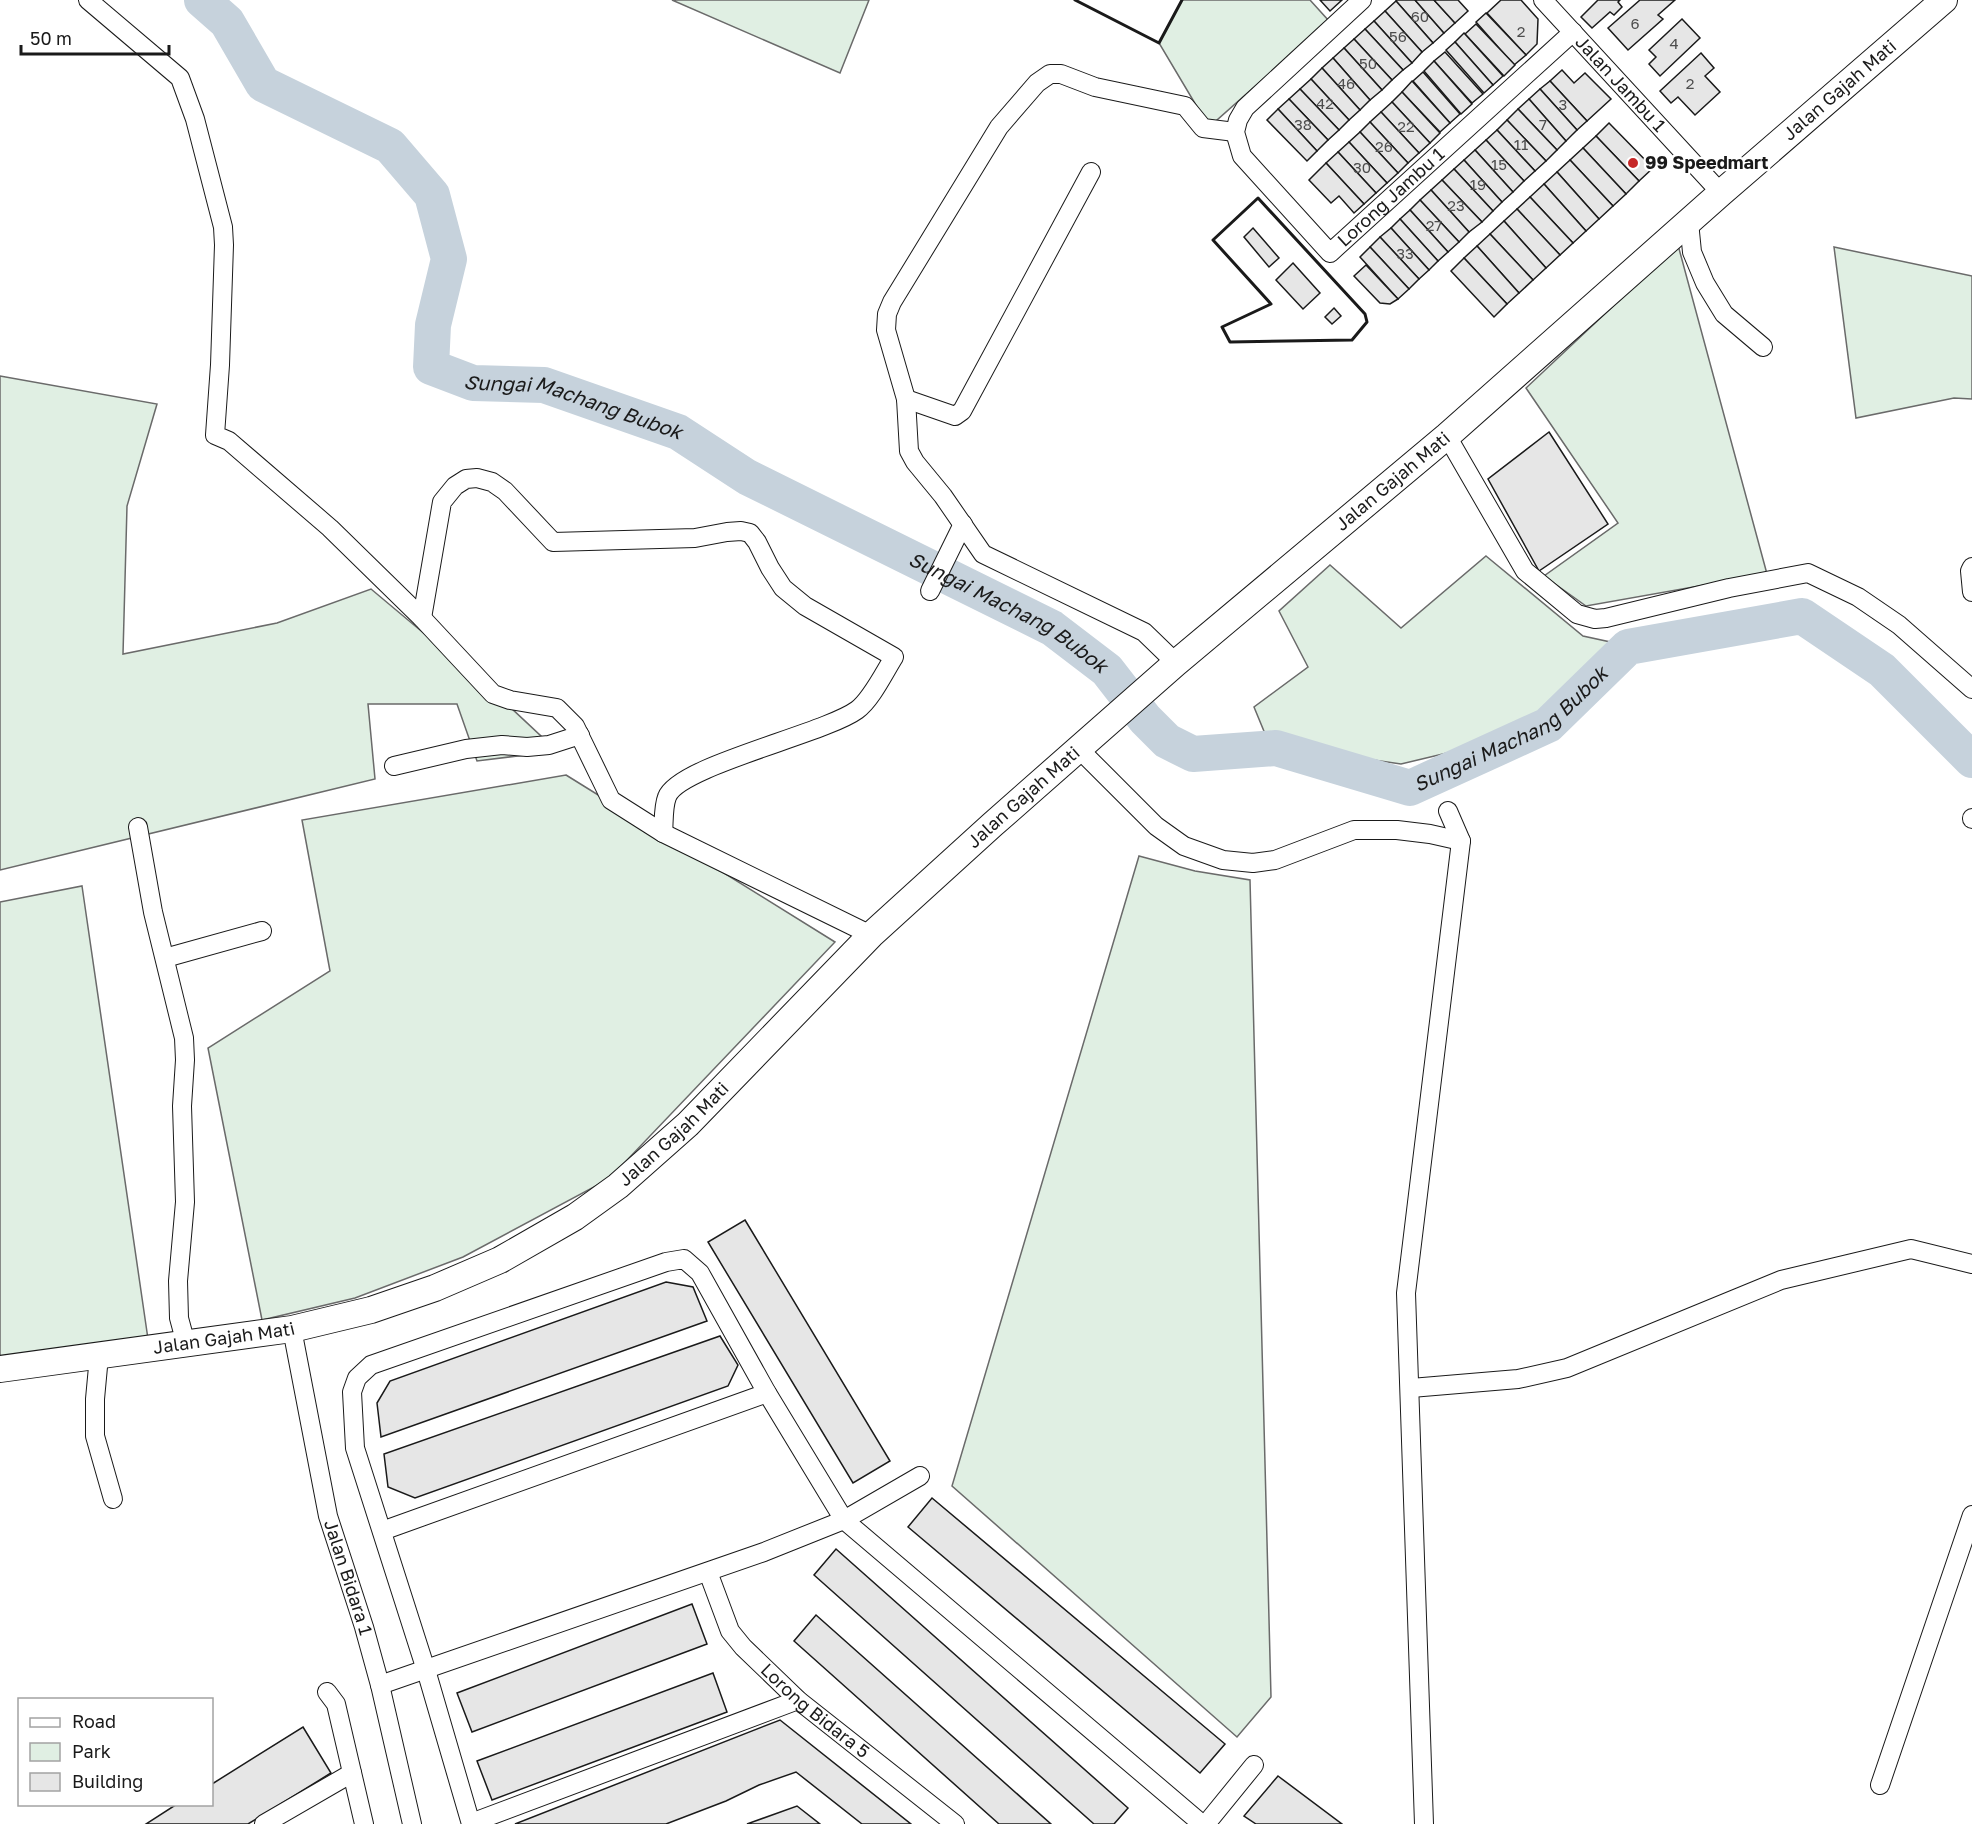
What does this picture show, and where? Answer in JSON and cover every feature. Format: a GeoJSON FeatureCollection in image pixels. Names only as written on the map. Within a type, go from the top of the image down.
{"type":"FeatureCollection","features":[{"type":"Feature","properties":{"kind":"main road","name":"Jalan Gajah Mati"},"geometry":{"type":"LineString","coordinates":[[0,1369],[292,1329],[371,1310],[435,1288],[500,1260],[575,1217],[618,1186],[688,1124],[871,935],[1079,749],[1447,436],[1721,193],[1944,0]]}},
{"type":"Feature","properties":{"kind":"street"},"geometry":{"type":"LineString","coordinates":[[88,0],[180,78],[195,119],[223,227],[225,245],[215,435],[229,441],[317,516],[422,618],[493,694],[510,700],[557,708],[575,726],[611,800],[663,833],[871,935]]}},
{"type":"Feature","properties":{"kind":"street"},"geometry":{"type":"LineString","coordinates":[[1168,671],[1144,632],[983,554],[909,452],[906,399],[888,340],[887,314],[892,302],[999,127],[1037,83],[1050,74],[1060,74],[1095,87],[1185,106],[1203,128],[1235,132],[1238,120],[1245,108],[1362,0]]}},
{"type":"Feature","properties":{"kind":"street","name":"Jalan Jambu 1"},"geometry":{"type":"LineString","coordinates":[[1543,0],[1721,193]]}},
{"type":"Feature","properties":{"kind":"street","name":"Lorong Jambu 1"},"geometry":{"type":"LineString","coordinates":[[1235,132],[1242,156],[1330,253],[1573,32]]}},
{"type":"Feature","properties":{"kind":"street"},"geometry":{"type":"LineString","coordinates":[[906,399],[948,415],[955,416],[962,411],[1091,172]]}},
{"type":"Feature","properties":{"kind":"street"},"geometry":{"type":"LineString","coordinates":[[1689,222],[1692,252],[1705,283],[1724,314],[1763,347]]}},
{"type":"Feature","properties":{"kind":"street"},"geometry":{"type":"LineString","coordinates":[[1447,436],[1525,572],[1577,615],[1595,619],[1606,618],[1729,588],[1808,573],[1858,597],[1899,625],[1972,688]]}},
{"type":"Feature","properties":{"kind":"street"},"geometry":{"type":"LineString","coordinates":[[422,618],[442,502],[455,486],[466,479],[477,478],[492,482],[505,491],[554,542],[695,538],[741,531],[750,533],[758,542],[770,568],[783,588],[805,606],[894,657],[858,710],[797,736],[696,773],[680,782],[667,796],[663,833]]}},
{"type":"Feature","properties":{"kind":"street"},"geometry":{"type":"LineString","coordinates":[[930,591],[963,524]]}},
{"type":"Feature","properties":{"kind":"street"},"geometry":{"type":"LineString","coordinates":[[1972,567],[1970,571],[1972,592]]}},
{"type":"Feature","properties":{"kind":"street"},"geometry":{"type":"LineString","coordinates":[[394,766],[466,749],[502,745],[527,747],[549,744],[580,735]]}},
{"type":"Feature","properties":{"kind":"street"},"geometry":{"type":"LineString","coordinates":[[1079,749],[1156,826],[1184,846],[1223,860],[1253,863],[1275,860],[1354,830],[1408,831],[1461,841]]}},
{"type":"Feature","properties":{"kind":"street"},"geometry":{"type":"LineString","coordinates":[[1424,1824],[1406,1293],[1461,841],[1448,811]]}},
{"type":"Feature","properties":{"kind":"street"},"geometry":{"type":"LineString","coordinates":[[138,827],[153,912],[184,1038],[182,1106],[185,1202],[178,1281],[179,1318],[186,1344]]}},
{"type":"Feature","properties":{"kind":"street"},"geometry":{"type":"LineString","coordinates":[[165,958],[262,930]]}},
{"type":"Feature","properties":{"kind":"street"},"geometry":{"type":"LineString","coordinates":[[1411,1389],[1518,1379],[1567,1368],[1781,1280],[1911,1249],[1972,1264]]}},
{"type":"Feature","properties":{"kind":"street"},"geometry":{"type":"LineString","coordinates":[[798,1700],[471,1823],[426,1670],[355,1448],[352,1392],[357,1378],[371,1365],[666,1262],[684,1258],[700,1273],[767,1393],[844,1520],[1204,1824],[1254,1765]]}},
{"type":"Feature","properties":{"kind":"street","name":"Jalan Bidara 1"},"geometry":{"type":"LineString","coordinates":[[292,1329],[328,1516],[380,1685],[412,1824]]}},
{"type":"Feature","properties":{"kind":"street"},"geometry":{"type":"LineString","coordinates":[[99,1356],[95,1399],[95,1437],[113,1499]]}},
{"type":"Feature","properties":{"kind":"street"},"geometry":{"type":"LineString","coordinates":[[382,1532],[767,1393]]}},
{"type":"Feature","properties":{"kind":"street"},"geometry":{"type":"LineString","coordinates":[[380,1685],[764,1552],[844,1520],[920,1476]]}},
{"type":"Feature","properties":{"kind":"street"},"geometry":{"type":"LineString","coordinates":[[1880,1785],[1972,1515]]}},
{"type":"Feature","properties":{"kind":"street","name":"Lorong Bidara 5"},"geometry":{"type":"LineString","coordinates":[[708,1572],[730,1631],[742,1647],[798,1700],[955,1824]]}},
{"type":"Feature","properties":{"kind":"street"},"geometry":{"type":"LineString","coordinates":[[327,1692],[336,1704],[364,1824]]}},
{"type":"Feature","properties":{"kind":"street"},"geometry":{"type":"LineString","coordinates":[[264,1824],[352,1773]]}},
{"type":"Feature","properties":{"kind":"green space"},"geometry":{"type":"Polygon","coordinates":[[[672,0],[869,0],[840,73],[672,0]]]}},
{"type":"Feature","properties":{"kind":"green space"},"geometry":{"type":"Polygon","coordinates":[[[1182,0],[1310,0],[1329,21],[1209,127],[1159,43],[1182,0]]]}},
{"type":"Feature","properties":{"kind":"green space"},"geometry":{"type":"Polygon","coordinates":[[[1678,245],[1767,574],[1586,606],[1544,576],[1618,523],[1526,388],[1678,245]]]}},
{"type":"Feature","properties":{"kind":"green space"},"geometry":{"type":"Polygon","coordinates":[[[1834,247],[1972,276],[1972,399],[1954,398],[1856,418],[1834,247]]]}},
{"type":"Feature","properties":{"kind":"green space"},"geometry":{"type":"Polygon","coordinates":[[[0,376],[157,404],[127,506],[123,654],[277,623],[371,589],[494,692],[557,751],[477,761],[457,704],[368,704],[375,779],[0,870],[0,376]]]}},
{"type":"Feature","properties":{"kind":"green space"},"geometry":{"type":"Polygon","coordinates":[[[1486,556],[1583,636],[1615,643],[1535,717],[1447,753],[1401,764],[1339,755],[1266,736],[1254,707],[1308,667],[1279,611],[1330,565],[1401,628],[1486,556]]]}},
{"type":"Feature","properties":{"kind":"green space"},"geometry":{"type":"Polygon","coordinates":[[[566,775],[835,942],[609,1179],[463,1257],[355,1298],[262,1320],[208,1048],[330,971],[302,820],[566,775]]]}},
{"type":"Feature","properties":{"kind":"green space"},"geometry":{"type":"Polygon","coordinates":[[[1139,856],[1195,871],[1250,880],[1271,1697],[1237,1737],[952,1486],[1139,856]]]}},
{"type":"Feature","properties":{"kind":"green space"},"geometry":{"type":"Polygon","coordinates":[[[82,886],[148,1339],[0,1357],[0,902],[82,886]]]}},
{"type":"Feature","properties":{"kind":"building"},"geometry":{"type":"Polygon","coordinates":[[[1320,0],[1342,0],[1330,11],[1320,0]]]}},
{"type":"Feature","properties":{"kind":"building"},"geometry":{"type":"Polygon","coordinates":[[[1397,0],[1415,0],[1444,33],[1433,43],[1397,0]]]}},
{"type":"Feature","properties":{"kind":"building"},"geometry":{"type":"Polygon","coordinates":[[[1415,0],[1434,0],[1455,23],[1444,33],[1415,0]]]}},
{"type":"Feature","properties":{"kind":"building"},"geometry":{"type":"Polygon","coordinates":[[[1434,0],[1458,0],[1468,11],[1455,23],[1434,0]]]}},
{"type":"Feature","properties":{"kind":"building"},"geometry":{"type":"Polygon","coordinates":[[[1501,0],[1521,0],[1538,19],[1537,44],[1526,55],[1487,13],[1501,0]]]}},
{"type":"Feature","properties":{"kind":"building"},"geometry":{"type":"Polygon","coordinates":[[[1598,0],[1620,0],[1618,2],[1622,7],[1614,15],[1610,12],[1592,28],[1581,17],[1598,0]]]}},
{"type":"Feature","properties":{"kind":"building"},"geometry":{"type":"Polygon","coordinates":[[[1640,0],[1675,0],[1658,15],[1663,19],[1628,50],[1608,28],[1640,0]]]}},
{"type":"Feature","properties":{"kind":"building"},"geometry":{"type":"Polygon","coordinates":[[[1396,1],[1433,43],[1422,52],[1385,11],[1396,1]]]}},
{"type":"Feature","properties":{"kind":"building"},"geometry":{"type":"Polygon","coordinates":[[[1385,11],[1422,52],[1412,63],[1374,21],[1385,11]]]}},
{"type":"Feature","properties":{"kind":"building"},"geometry":{"type":"Polygon","coordinates":[[[1486,13],[1526,55],[1514,65],[1476,22],[1486,13]]]}},
{"type":"Feature","properties":{"kind":"building"},"geometry":{"type":"Polygon","coordinates":[[[1682,19],[1700,38],[1660,76],[1649,64],[1656,57],[1649,50],[1682,19]]]}},
{"type":"Feature","properties":{"kind":"building"},"geometry":{"type":"Polygon","coordinates":[[[1374,21],[1412,63],[1403,70],[1365,29],[1374,21]]]}},
{"type":"Feature","properties":{"kind":"building"},"geometry":{"type":"Polygon","coordinates":[[[1476,24],[1515,65],[1504,76],[1465,34],[1476,24]]]}},
{"type":"Feature","properties":{"kind":"building"},"geometry":{"type":"Polygon","coordinates":[[[1365,29],[1403,70],[1392,80],[1354,39],[1365,29]]]}},
{"type":"Feature","properties":{"kind":"building"},"geometry":{"type":"Polygon","coordinates":[[[1464,33],[1503,76],[1493,85],[1455,42],[1464,33]]]}},
{"type":"Feature","properties":{"kind":"building"},"geometry":{"type":"Polygon","coordinates":[[[1354,39],[1392,80],[1382,90],[1344,48],[1354,39]]]}},
{"type":"Feature","properties":{"kind":"building"},"geometry":{"type":"Polygon","coordinates":[[[1455,42],[1493,85],[1484,93],[1446,50],[1455,42]]]}},
{"type":"Feature","properties":{"kind":"building"},"geometry":{"type":"Polygon","coordinates":[[[1344,48],[1382,90],[1370,100],[1333,58],[1344,48]]]}},
{"type":"Feature","properties":{"kind":"building"},"geometry":{"type":"Polygon","coordinates":[[[1445,52],[1483,94],[1472,103],[1434,61],[1445,52]]]}},
{"type":"Feature","properties":{"kind":"building"},"geometry":{"type":"Polygon","coordinates":[[[1701,53],[1714,68],[1705,76],[1720,92],[1695,115],[1678,97],[1671,103],[1660,91],[1701,53]]]}},
{"type":"Feature","properties":{"kind":"building"},"geometry":{"type":"Polygon","coordinates":[[[1333,58],[1370,100],[1360,110],[1322,68],[1333,58]]]}},
{"type":"Feature","properties":{"kind":"building"},"geometry":{"type":"Polygon","coordinates":[[[1434,61],[1472,104],[1461,114],[1424,71],[1434,61]]]}},
{"type":"Feature","properties":{"kind":"building"},"geometry":{"type":"Polygon","coordinates":[[[1322,68],[1360,110],[1349,120],[1311,79],[1322,68]]]}},
{"type":"Feature","properties":{"kind":"building"},"geometry":{"type":"Polygon","coordinates":[[[1562,70],[1574,83],[1585,73],[1611,99],[1587,121],[1550,81],[1562,70]]]}},
{"type":"Feature","properties":{"kind":"building"},"geometry":{"type":"Polygon","coordinates":[[[1423,72],[1460,114],[1450,123],[1413,81],[1423,72]]]}},
{"type":"Feature","properties":{"kind":"building"},"geometry":{"type":"Polygon","coordinates":[[[1311,79],[1349,120],[1339,130],[1300,89],[1311,79]]]}},
{"type":"Feature","properties":{"kind":"building"},"geometry":{"type":"Polygon","coordinates":[[[1412,81],[1450,123],[1440,132],[1402,92],[1412,81]]]}},
{"type":"Feature","properties":{"kind":"building"},"geometry":{"type":"Polygon","coordinates":[[[1550,81],[1587,121],[1577,130],[1540,89],[1550,81]]]}},
{"type":"Feature","properties":{"kind":"building"},"geometry":{"type":"Polygon","coordinates":[[[1300,89],[1339,130],[1328,140],[1289,99],[1300,89]]]}},
{"type":"Feature","properties":{"kind":"building"},"geometry":{"type":"Polygon","coordinates":[[[1540,89],[1577,130],[1566,141],[1529,99],[1540,89]]]}},
{"type":"Feature","properties":{"kind":"building"},"geometry":{"type":"Polygon","coordinates":[[[1402,92],[1440,133],[1430,143],[1392,102],[1402,92]]]}},
{"type":"Feature","properties":{"kind":"building"},"geometry":{"type":"Polygon","coordinates":[[[1289,99],[1328,140],[1317,151],[1278,109],[1289,99]]]}},
{"type":"Feature","properties":{"kind":"building"},"geometry":{"type":"Polygon","coordinates":[[[1529,99],[1566,141],[1557,150],[1518,109],[1529,99]]]}},
{"type":"Feature","properties":{"kind":"building"},"geometry":{"type":"Polygon","coordinates":[[[1392,102],[1430,143],[1419,153],[1381,112],[1392,102]]]}},
{"type":"Feature","properties":{"kind":"building"},"geometry":{"type":"Polygon","coordinates":[[[1278,109],[1317,151],[1307,161],[1267,120],[1278,109]]]}},
{"type":"Feature","properties":{"kind":"building"},"geometry":{"type":"Polygon","coordinates":[[[1518,109],[1557,150],[1546,161],[1507,120],[1518,109]]]}},
{"type":"Feature","properties":{"kind":"building"},"geometry":{"type":"Polygon","coordinates":[[[1381,112],[1419,153],[1408,163],[1370,122],[1381,112]]]}},
{"type":"Feature","properties":{"kind":"building"},"geometry":{"type":"Polygon","coordinates":[[[1507,120],[1546,161],[1535,171],[1497,130],[1507,120]]]}},
{"type":"Feature","properties":{"kind":"building"},"geometry":{"type":"Polygon","coordinates":[[[1370,122],[1408,163],[1398,173],[1360,132],[1370,122]]]}},
{"type":"Feature","properties":{"kind":"building"},"geometry":{"type":"Polygon","coordinates":[[[1609,123],[1653,168],[1639,181],[1596,136],[1609,123]]]}},
{"type":"Feature","properties":{"kind":"building"},"geometry":{"type":"Polygon","coordinates":[[[1497,130],[1535,171],[1524,181],[1486,140],[1497,130]]]}},
{"type":"Feature","properties":{"kind":"building"},"geometry":{"type":"Polygon","coordinates":[[[1360,132],[1398,173],[1387,183],[1349,142],[1360,132]]]}},
{"type":"Feature","properties":{"kind":"building"},"geometry":{"type":"Polygon","coordinates":[[[1596,136],[1639,181],[1626,194],[1583,148],[1596,136]]]}},
{"type":"Feature","properties":{"kind":"building"},"geometry":{"type":"Polygon","coordinates":[[[1486,140],[1524,181],[1513,192],[1475,150],[1486,140]]]}},
{"type":"Feature","properties":{"kind":"building"},"geometry":{"type":"Polygon","coordinates":[[[1349,142],[1387,183],[1376,193],[1338,152],[1349,142]]]}},
{"type":"Feature","properties":{"kind":"building"},"geometry":{"type":"Polygon","coordinates":[[[1583,148],[1626,194],[1613,206],[1570,160],[1583,148]]]}},
{"type":"Feature","properties":{"kind":"building"},"geometry":{"type":"Polygon","coordinates":[[[1475,150],[1513,192],[1502,202],[1464,160],[1475,150]]]}},
{"type":"Feature","properties":{"kind":"building"},"geometry":{"type":"Polygon","coordinates":[[[1338,152],[1376,193],[1364,204],[1326,163],[1338,152]]]}},
{"type":"Feature","properties":{"kind":"building"},"geometry":{"type":"Polygon","coordinates":[[[1464,160],[1502,202],[1493,211],[1454,169],[1464,160]]]}},
{"type":"Feature","properties":{"kind":"building"},"geometry":{"type":"Polygon","coordinates":[[[1570,160],[1613,206],[1599,219],[1557,172],[1570,160]]]}},
{"type":"Feature","properties":{"kind":"building"},"geometry":{"type":"Polygon","coordinates":[[[1326,163],[1364,204],[1354,213],[1339,196],[1331,203],[1309,180],[1326,163]]]}},
{"type":"Feature","properties":{"kind":"building"},"geometry":{"type":"Polygon","coordinates":[[[1454,169],[1493,211],[1482,222],[1442,180],[1454,169]]]}},
{"type":"Feature","properties":{"kind":"building"},"geometry":{"type":"Polygon","coordinates":[[[1557,172],[1599,219],[1586,231],[1544,184],[1557,172]]]}},
{"type":"Feature","properties":{"kind":"building"},"geometry":{"type":"Polygon","coordinates":[[[1442,180],[1482,222],[1469,232],[1431,190],[1442,180]]]}},
{"type":"Feature","properties":{"kind":"building"},"geometry":{"type":"Polygon","coordinates":[[[1544,184],[1586,231],[1573,243],[1530,197],[1544,184]]]}},
{"type":"Feature","properties":{"kind":"building"},"geometry":{"type":"Polygon","coordinates":[[[1431,190],[1469,232],[1459,242],[1420,200],[1431,190]]]}},
{"type":"Feature","properties":{"kind":"building"},"geometry":{"type":"Polygon","coordinates":[[[1530,197],[1573,243],[1560,255],[1517,209],[1530,197]]]}},
{"type":"Feature","properties":{"kind":"building"},"geometry":{"type":"Polygon","coordinates":[[[1420,200],[1459,242],[1448,252],[1410,210],[1420,200]]]}},
{"type":"Feature","properties":{"kind":"building"},"geometry":{"type":"Polygon","coordinates":[[[1517,209],[1560,255],[1546,268],[1504,221],[1517,209]]]}},
{"type":"Feature","properties":{"kind":"building"},"geometry":{"type":"Polygon","coordinates":[[[1410,210],[1448,252],[1438,261],[1400,219],[1410,210]]]}},
{"type":"Feature","properties":{"kind":"building"},"geometry":{"type":"Polygon","coordinates":[[[1400,219],[1438,261],[1429,270],[1391,228],[1400,219]]]}},
{"type":"Feature","properties":{"kind":"building"},"geometry":{"type":"Polygon","coordinates":[[[1504,221],[1546,268],[1533,280],[1490,234],[1504,221]]]}},
{"type":"Feature","properties":{"kind":"building"},"geometry":{"type":"Polygon","coordinates":[[[1253,228],[1279,258],[1269,267],[1244,237],[1253,228]]]}},
{"type":"Feature","properties":{"kind":"building"},"geometry":{"type":"Polygon","coordinates":[[[1391,228],[1429,270],[1419,279],[1380,237],[1391,228]]]}},
{"type":"Feature","properties":{"kind":"building"},"geometry":{"type":"Polygon","coordinates":[[[1490,234],[1533,280],[1519,293],[1477,246],[1490,234]]]}},
{"type":"Feature","properties":{"kind":"building"},"geometry":{"type":"Polygon","coordinates":[[[1380,237],[1419,279],[1409,289],[1370,247],[1380,237]]]}},
{"type":"Feature","properties":{"kind":"building"},"geometry":{"type":"Polygon","coordinates":[[[1477,246],[1519,293],[1507,304],[1464,258],[1477,246]]]}},
{"type":"Feature","properties":{"kind":"building"},"geometry":{"type":"Polygon","coordinates":[[[1370,247],[1409,289],[1398,299],[1360,257],[1370,247]]]}},
{"type":"Feature","properties":{"kind":"building"},"geometry":{"type":"Polygon","coordinates":[[[1464,258],[1507,304],[1494,317],[1451,271],[1464,258]]]}},
{"type":"Feature","properties":{"kind":"building"},"geometry":{"type":"Polygon","coordinates":[[[1293,263],[1320,293],[1303,309],[1276,280],[1293,263]]]}},
{"type":"Feature","properties":{"kind":"building"},"geometry":{"type":"Polygon","coordinates":[[[1366,265],[1398,299],[1390,304],[1380,303],[1354,276],[1366,265]]]}},
{"type":"Feature","properties":{"kind":"building"},"geometry":{"type":"Polygon","coordinates":[[[1334,308],[1341,316],[1332,324],[1325,317],[1334,308]]]}},
{"type":"Feature","properties":{"kind":"building"},"geometry":{"type":"Polygon","coordinates":[[[1549,432],[1608,524],[1539,571],[1488,479],[1549,432]]]}},
{"type":"Feature","properties":{"kind":"building"},"geometry":{"type":"Polygon","coordinates":[[[745,1220],[890,1461],[853,1483],[708,1242],[745,1220]]]}},
{"type":"Feature","properties":{"kind":"building"},"geometry":{"type":"Polygon","coordinates":[[[666,1282],[693,1287],[707,1321],[381,1437],[377,1403],[390,1381],[666,1282]]]}},
{"type":"Feature","properties":{"kind":"building"},"geometry":{"type":"Polygon","coordinates":[[[720,1336],[738,1365],[728,1386],[415,1498],[388,1487],[384,1454],[720,1336]]]}},
{"type":"Feature","properties":{"kind":"building"},"geometry":{"type":"Polygon","coordinates":[[[932,1498],[1225,1744],[1200,1773],[908,1527],[932,1498]]]}},
{"type":"Feature","properties":{"kind":"building"},"geometry":{"type":"Polygon","coordinates":[[[836,1549],[1128,1808],[1114,1824],[1094,1824],[814,1575],[836,1549]]]}},
{"type":"Feature","properties":{"kind":"building"},"geometry":{"type":"Polygon","coordinates":[[[692,1604],[707,1644],[472,1732],[457,1693],[692,1604]]]}},
{"type":"Feature","properties":{"kind":"building"},"geometry":{"type":"Polygon","coordinates":[[[816,1615],[1051,1824],[999,1824],[794,1641],[816,1615]]]}},
{"type":"Feature","properties":{"kind":"building"},"geometry":{"type":"Polygon","coordinates":[[[713,1673],[727,1712],[492,1800],[477,1761],[713,1673]]]}},
{"type":"Feature","properties":{"kind":"building"},"geometry":{"type":"Polygon","coordinates":[[[780,1720],[911,1824],[862,1824],[796,1772],[666,1824],[515,1824],[780,1720]]]}},
{"type":"Feature","properties":{"kind":"building"},"geometry":{"type":"Polygon","coordinates":[[[303,1727],[331,1773],[248,1824],[146,1824],[174,1806],[213,1806],[213,1783],[303,1727]]]}},
{"type":"Feature","properties":{"kind":"building"},"geometry":{"type":"Polygon","coordinates":[[[1278,1776],[1342,1824],[1256,1824],[1244,1816],[1278,1776]]]}},
{"type":"Feature","properties":{"kind":"building"},"geometry":{"type":"Polygon","coordinates":[[[797,1806],[820,1824],[747,1824],[797,1806]]]}},
{"type":"Feature","properties":{"kind":"waterway","name":"Sungai Machang Bubok"},"geometry":{"type":"LineString","coordinates":[[202,0],[227,22],[263,84],[390,146],[432,195],[449,259],[433,325],[431,367],[473,383],[544,385],[678,432],[747,477],[1052,628],[1107,670],[1145,719],[1167,741],[1193,754],[1276,748],[1410,788],[1548,725],[1628,647],[1802,616],[1882,670],[1972,760]]}},
{"type":"Feature","properties":{"kind":"wall"},"geometry":{"type":"LineString","coordinates":[[1075,0],[1159,43],[1182,0]]}},
{"type":"Feature","properties":{"kind":"wall"},"geometry":{"type":"LineString","coordinates":[[1258,198],[1365,314],[1367,322],[1352,340],[1230,342],[1222,327],[1271,304],[1213,240],[1258,198]]}},
{"type":"Feature","properties":{"kind":"place","name":"99 Speedmart"},"geometry":{"type":"Point","coordinates":[1633,163]}}]}
